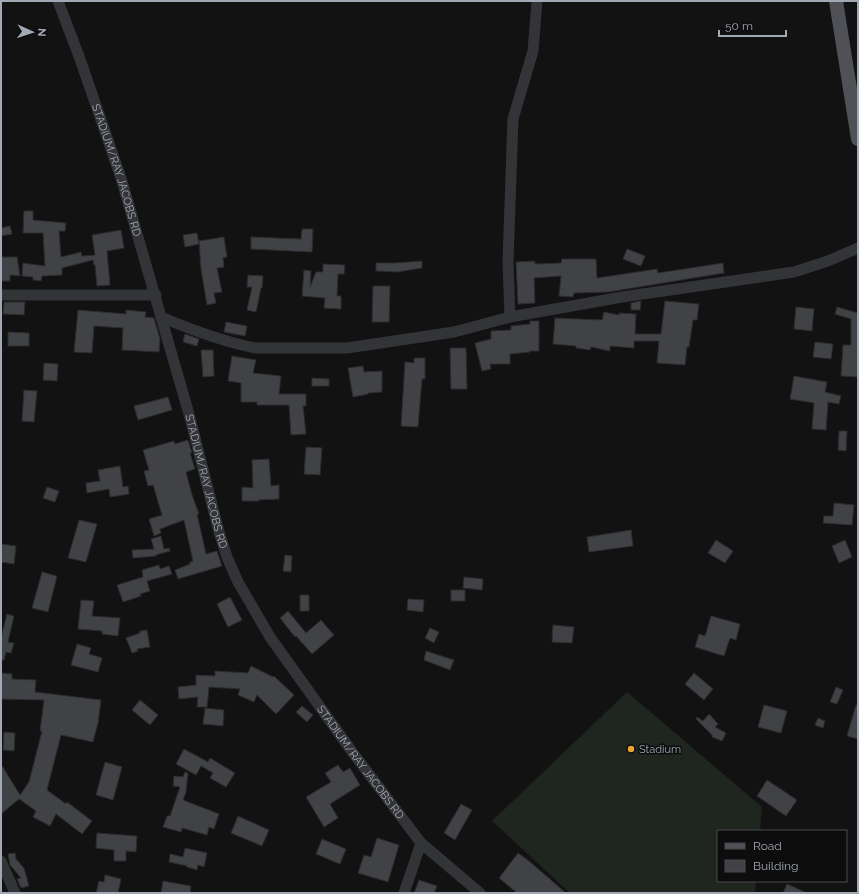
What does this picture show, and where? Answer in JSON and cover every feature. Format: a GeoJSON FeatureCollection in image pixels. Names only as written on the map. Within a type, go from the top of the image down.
{"type":"FeatureCollection","features":[{"type":"Feature","properties":{"kind":"main road"},"geometry":{"type":"LineString","coordinates":[[836,1],[858,139]]}},
{"type":"Feature","properties":{"kind":"street","name":"STADIUM/RAY JACOBS RD"},"geometry":{"type":"LineString","coordinates":[[58,1],[80,59],[121,178],[189,414],[219,532],[227,557],[238,582],[270,637],[353,753],[421,843],[480,893]]}},
{"type":"Feature","properties":{"kind":"street"},"geometry":{"type":"LineString","coordinates":[[510,317],[508,262],[513,119],[533,51],[537,1]]}},
{"type":"Feature","properties":{"kind":"street"},"geometry":{"type":"LineString","coordinates":[[161,317],[196,332],[242,346],[256,348],[347,348],[454,332],[510,317],[622,297],[794,272],[828,261],[858,248]]}},
{"type":"Feature","properties":{"kind":"street"},"geometry":{"type":"LineString","coordinates":[[1,296],[156,296]]}},
{"type":"Feature","properties":{"kind":"street"},"geometry":{"type":"LineString","coordinates":[[404,893],[421,843]]}},
{"type":"Feature","properties":{"kind":"street"},"geometry":{"type":"LineString","coordinates":[[1,861],[15,893]]}},
{"type":"Feature","properties":{"kind":"shaded area","name":"Stadium"},"geometry":{"type":"Polygon","coordinates":[[[627,692],[762,807],[760,830],[717,830],[717,882],[756,882],[755,893],[570,893],[492,821],[627,692]]]}},
{"type":"Feature","properties":{"kind":"building"},"geometry":{"type":"Polygon","coordinates":[[[24,211],[33,211],[33,220],[66,223],[65,231],[59,231],[61,257],[81,252],[82,256],[95,255],[92,235],[121,230],[124,248],[107,251],[110,285],[97,286],[95,265],[93,260],[62,268],[62,275],[42,276],[41,281],[33,280],[33,277],[22,276],[23,263],[45,266],[43,233],[23,233],[24,211]]]}},
{"type":"Feature","properties":{"kind":"building"},"geometry":{"type":"Polygon","coordinates":[[[10,226],[12,234],[1,236],[1,228],[10,226]]]}},
{"type":"Feature","properties":{"kind":"building"},"geometry":{"type":"Polygon","coordinates":[[[302,229],[313,229],[312,252],[251,249],[251,237],[301,239],[302,229]]]}},
{"type":"Feature","properties":{"kind":"building"},"geometry":{"type":"Polygon","coordinates":[[[197,233],[199,244],[185,247],[183,235],[197,233]]]}},
{"type":"Feature","properties":{"kind":"building"},"geometry":{"type":"Polygon","coordinates":[[[224,237],[227,257],[223,258],[224,267],[217,268],[222,292],[214,293],[216,303],[207,305],[201,269],[199,241],[224,237]]]}},
{"type":"Feature","properties":{"kind":"building"},"geometry":{"type":"Polygon","coordinates":[[[627,249],[645,256],[641,266],[623,259],[627,249]]]}},
{"type":"Feature","properties":{"kind":"building"},"geometry":{"type":"Polygon","coordinates":[[[1,257],[17,257],[20,276],[10,275],[10,281],[1,281],[1,257]]]}},
{"type":"Feature","properties":{"kind":"building"},"geometry":{"type":"Polygon","coordinates":[[[562,259],[596,259],[597,278],[657,269],[658,273],[723,263],[724,273],[608,292],[574,293],[573,297],[559,296],[561,276],[534,278],[535,303],[518,304],[516,262],[535,261],[535,264],[561,263],[562,259]]]}},
{"type":"Feature","properties":{"kind":"building"},"geometry":{"type":"Polygon","coordinates":[[[422,261],[422,268],[397,272],[376,271],[376,263],[422,261]]]}},
{"type":"Feature","properties":{"kind":"building"},"geometry":{"type":"Polygon","coordinates":[[[323,264],[345,265],[344,274],[338,274],[337,296],[341,296],[341,309],[324,308],[325,298],[302,296],[304,270],[311,271],[310,287],[316,272],[323,272],[323,264]]]}},
{"type":"Feature","properties":{"kind":"building"},"geometry":{"type":"Polygon","coordinates":[[[248,275],[263,276],[262,288],[256,312],[247,310],[252,287],[247,287],[248,275]]]}},
{"type":"Feature","properties":{"kind":"building"},"geometry":{"type":"Polygon","coordinates":[[[373,286],[390,286],[389,322],[372,322],[373,286]]]}},
{"type":"Feature","properties":{"kind":"building"},"geometry":{"type":"Polygon","coordinates":[[[641,301],[640,310],[631,310],[631,303],[641,301]]]}},
{"type":"Feature","properties":{"kind":"building"},"geometry":{"type":"Polygon","coordinates":[[[665,301],[699,304],[697,320],[693,320],[685,365],[657,363],[659,341],[634,341],[634,348],[610,346],[610,351],[591,347],[590,350],[576,348],[576,346],[553,344],[555,318],[602,320],[604,312],[619,315],[619,313],[636,314],[635,334],[661,334],[665,301]]]}},
{"type":"Feature","properties":{"kind":"building"},"geometry":{"type":"Polygon","coordinates":[[[4,302],[25,302],[24,315],[3,314],[4,302]]]}},
{"type":"Feature","properties":{"kind":"building"},"geometry":{"type":"Polygon","coordinates":[[[796,307],[814,309],[812,331],[794,329],[796,307]]]}},
{"type":"Feature","properties":{"kind":"building"},"geometry":{"type":"Polygon","coordinates":[[[837,307],[858,313],[858,377],[841,376],[843,345],[851,345],[851,319],[835,314],[837,307]]]}},
{"type":"Feature","properties":{"kind":"building"},"geometry":{"type":"Polygon","coordinates":[[[78,310],[126,314],[126,310],[146,312],[145,317],[154,318],[160,339],[159,352],[122,350],[123,328],[94,326],[92,353],[74,352],[78,310]]]}},
{"type":"Feature","properties":{"kind":"building"},"geometry":{"type":"Polygon","coordinates":[[[530,321],[539,321],[539,351],[510,354],[510,364],[490,364],[491,369],[482,371],[475,343],[491,339],[491,331],[511,330],[511,326],[530,324],[530,321]]]}},
{"type":"Feature","properties":{"kind":"building"},"geometry":{"type":"Polygon","coordinates":[[[226,322],[247,326],[245,336],[224,332],[226,322]]]}},
{"type":"Feature","properties":{"kind":"building"},"geometry":{"type":"Polygon","coordinates":[[[8,332],[29,333],[29,346],[8,346],[8,332]]]}},
{"type":"Feature","properties":{"kind":"building"},"geometry":{"type":"Polygon","coordinates":[[[185,334],[199,339],[197,346],[183,342],[185,334]]]}},
{"type":"Feature","properties":{"kind":"building"},"geometry":{"type":"Polygon","coordinates":[[[815,342],[833,344],[831,359],[813,357],[815,342]]]}},
{"type":"Feature","properties":{"kind":"building"},"geometry":{"type":"Polygon","coordinates":[[[450,348],[466,348],[467,389],[451,389],[450,348]]]}},
{"type":"Feature","properties":{"kind":"building"},"geometry":{"type":"Polygon","coordinates":[[[201,350],[213,350],[214,376],[203,377],[201,350]]]}},
{"type":"Feature","properties":{"kind":"building"},"geometry":{"type":"Polygon","coordinates":[[[232,356],[256,360],[253,373],[281,376],[279,394],[306,394],[306,406],[303,406],[306,434],[291,435],[289,405],[257,405],[257,402],[241,402],[241,383],[228,381],[232,356]]]}},
{"type":"Feature","properties":{"kind":"building"},"geometry":{"type":"Polygon","coordinates":[[[414,358],[425,358],[425,379],[422,379],[418,427],[401,426],[405,362],[414,363],[414,358]]]}},
{"type":"Feature","properties":{"kind":"building"},"geometry":{"type":"Polygon","coordinates":[[[44,363],[58,364],[57,381],[43,380],[44,363]]]}},
{"type":"Feature","properties":{"kind":"building"},"geometry":{"type":"Polygon","coordinates":[[[363,366],[364,372],[382,371],[382,392],[368,393],[353,397],[348,368],[363,366]]]}},
{"type":"Feature","properties":{"kind":"building"},"geometry":{"type":"Polygon","coordinates":[[[794,376],[827,382],[825,392],[841,396],[839,404],[828,402],[826,430],[812,429],[814,403],[790,399],[794,376]]]}},
{"type":"Feature","properties":{"kind":"building"},"geometry":{"type":"Polygon","coordinates":[[[312,378],[329,379],[329,386],[312,386],[312,378]]]}},
{"type":"Feature","properties":{"kind":"building"},"geometry":{"type":"Polygon","coordinates":[[[24,390],[37,391],[34,422],[22,421],[24,390]]]}},
{"type":"Feature","properties":{"kind":"building"},"geometry":{"type":"Polygon","coordinates":[[[168,397],[172,410],[138,420],[134,406],[168,397]]]}},
{"type":"Feature","properties":{"kind":"building"},"geometry":{"type":"Polygon","coordinates":[[[839,431],[847,431],[846,451],[838,450],[839,431]]]}},
{"type":"Feature","properties":{"kind":"building"},"geometry":{"type":"Polygon","coordinates":[[[188,440],[195,469],[186,472],[199,514],[197,514],[206,554],[217,551],[222,566],[178,579],[175,570],[190,564],[190,562],[193,561],[184,520],[160,529],[161,533],[154,536],[149,519],[162,515],[153,485],[148,486],[144,471],[149,470],[143,450],[174,441],[175,444],[188,440]]]}},
{"type":"Feature","properties":{"kind":"building"},"geometry":{"type":"Polygon","coordinates":[[[306,447],[322,448],[320,475],[304,474],[306,447]]]}},
{"type":"Feature","properties":{"kind":"building"},"geometry":{"type":"Polygon","coordinates":[[[269,459],[271,486],[279,485],[279,499],[242,501],[242,487],[253,488],[252,460],[269,459]]]}},
{"type":"Feature","properties":{"kind":"building"},"geometry":{"type":"Polygon","coordinates":[[[120,466],[123,487],[128,486],[129,494],[110,497],[109,489],[87,493],[86,483],[100,481],[98,470],[120,466]]]}},
{"type":"Feature","properties":{"kind":"building"},"geometry":{"type":"Polygon","coordinates":[[[47,487],[59,491],[55,502],[43,498],[47,487]]]}},
{"type":"Feature","properties":{"kind":"building"},"geometry":{"type":"Polygon","coordinates":[[[834,503],[854,505],[852,525],[823,523],[824,516],[833,516],[834,503]]]}},
{"type":"Feature","properties":{"kind":"building"},"geometry":{"type":"Polygon","coordinates":[[[79,520],[97,524],[86,562],[68,558],[79,520]]]}},
{"type":"Feature","properties":{"kind":"building"},"geometry":{"type":"Polygon","coordinates":[[[631,530],[633,546],[589,552],[587,537],[631,530]]]}},
{"type":"Feature","properties":{"kind":"building"},"geometry":{"type":"Polygon","coordinates":[[[161,536],[164,549],[169,548],[170,551],[156,556],[133,558],[132,550],[154,549],[151,539],[161,536]]]}},
{"type":"Feature","properties":{"kind":"building"},"geometry":{"type":"Polygon","coordinates":[[[716,540],[733,551],[725,563],[708,553],[716,540]]]}},
{"type":"Feature","properties":{"kind":"building"},"geometry":{"type":"Polygon","coordinates":[[[845,540],[852,557],[839,563],[832,546],[845,540]]]}},
{"type":"Feature","properties":{"kind":"building"},"geometry":{"type":"Polygon","coordinates":[[[1,544],[16,546],[14,564],[1,562],[1,544]]]}},
{"type":"Feature","properties":{"kind":"building"},"geometry":{"type":"Polygon","coordinates":[[[285,555],[292,556],[291,572],[283,571],[285,555]]]}},
{"type":"Feature","properties":{"kind":"building"},"geometry":{"type":"Polygon","coordinates":[[[159,565],[160,569],[169,566],[172,574],[147,581],[150,591],[140,594],[141,596],[123,602],[117,585],[143,577],[142,570],[159,565]]]}},
{"type":"Feature","properties":{"kind":"building"},"geometry":{"type":"Polygon","coordinates":[[[42,572],[57,576],[48,612],[32,608],[42,572]]]}},
{"type":"Feature","properties":{"kind":"building"},"geometry":{"type":"Polygon","coordinates":[[[464,577],[483,579],[482,590],[463,588],[464,577]]]}},
{"type":"Feature","properties":{"kind":"building"},"geometry":{"type":"Polygon","coordinates":[[[451,590],[465,590],[465,601],[451,601],[451,590]]]}},
{"type":"Feature","properties":{"kind":"building"},"geometry":{"type":"Polygon","coordinates":[[[300,595],[309,595],[309,611],[300,611],[300,595]]]}},
{"type":"Feature","properties":{"kind":"building"},"geometry":{"type":"Polygon","coordinates":[[[230,597],[242,620],[228,627],[217,604],[230,597]]]}},
{"type":"Feature","properties":{"kind":"building"},"geometry":{"type":"Polygon","coordinates":[[[408,599],[424,600],[423,612],[407,610],[408,599]]]}},
{"type":"Feature","properties":{"kind":"building"},"geometry":{"type":"Polygon","coordinates":[[[81,600],[94,601],[92,616],[120,618],[118,636],[102,634],[102,631],[78,629],[81,600]]]}},
{"type":"Feature","properties":{"kind":"building"},"geometry":{"type":"Polygon","coordinates":[[[288,611],[306,633],[321,620],[334,635],[312,654],[296,636],[295,637],[280,618],[288,611]]]}},
{"type":"Feature","properties":{"kind":"building"},"geometry":{"type":"Polygon","coordinates":[[[7,614],[14,616],[8,642],[14,643],[11,653],[6,652],[4,660],[1,660],[1,634],[7,614]]]}},
{"type":"Feature","properties":{"kind":"building"},"geometry":{"type":"Polygon","coordinates":[[[711,616],[740,624],[736,640],[730,638],[724,656],[695,647],[699,634],[705,636],[711,616]]]}},
{"type":"Feature","properties":{"kind":"building"},"geometry":{"type":"Polygon","coordinates":[[[553,625],[574,627],[572,643],[552,642],[553,625]]]}},
{"type":"Feature","properties":{"kind":"building"},"geometry":{"type":"Polygon","coordinates":[[[430,628],[439,632],[434,643],[425,638],[430,628]]]}},
{"type":"Feature","properties":{"kind":"building"},"geometry":{"type":"Polygon","coordinates":[[[147,630],[150,647],[137,649],[138,651],[132,653],[126,638],[140,633],[140,631],[147,630]]]}},
{"type":"Feature","properties":{"kind":"building"},"geometry":{"type":"Polygon","coordinates":[[[77,644],[91,648],[89,654],[102,658],[98,672],[71,665],[77,644]]]}},
{"type":"Feature","properties":{"kind":"building"},"geometry":{"type":"Polygon","coordinates":[[[426,651],[454,660],[450,670],[424,660],[426,651]]]}},
{"type":"Feature","properties":{"kind":"building"},"geometry":{"type":"Polygon","coordinates":[[[251,666],[273,677],[274,676],[294,695],[276,714],[257,695],[254,702],[238,695],[240,689],[209,687],[207,707],[197,707],[198,697],[179,699],[178,687],[196,685],[196,675],[215,676],[215,671],[248,673],[251,666]]]}},
{"type":"Feature","properties":{"kind":"building"},"geometry":{"type":"Polygon","coordinates":[[[1,673],[12,674],[12,679],[36,680],[35,692],[101,700],[98,723],[93,742],[61,735],[47,790],[66,804],[67,802],[92,821],[82,834],[56,814],[50,826],[33,817],[36,811],[19,799],[1,814],[1,764],[20,795],[29,782],[42,731],[40,731],[44,700],[1,699],[1,673]]]}},
{"type":"Feature","properties":{"kind":"building"},"geometry":{"type":"Polygon","coordinates":[[[694,673],[713,689],[704,700],[685,684],[694,673]]]}},
{"type":"Feature","properties":{"kind":"building"},"geometry":{"type":"Polygon","coordinates":[[[836,687],[843,690],[837,704],[830,702],[836,687]]]}},
{"type":"Feature","properties":{"kind":"building"},"geometry":{"type":"Polygon","coordinates":[[[140,700],[158,715],[150,725],[132,710],[140,700]]]}},
{"type":"Feature","properties":{"kind":"building"},"geometry":{"type":"Polygon","coordinates":[[[764,705],[787,711],[781,733],[758,727],[764,705]]]}},
{"type":"Feature","properties":{"kind":"building"},"geometry":{"type":"Polygon","coordinates":[[[856,705],[858,705],[858,739],[847,736],[856,705]]]}},
{"type":"Feature","properties":{"kind":"building"},"geometry":{"type":"Polygon","coordinates":[[[302,706],[313,715],[307,722],[296,712],[302,706]]]}},
{"type":"Feature","properties":{"kind":"building"},"geometry":{"type":"Polygon","coordinates":[[[205,708],[224,710],[223,726],[203,724],[205,708]]]}},
{"type":"Feature","properties":{"kind":"building"},"geometry":{"type":"Polygon","coordinates":[[[709,714],[718,724],[715,727],[726,733],[722,741],[712,737],[712,735],[696,719],[697,717],[703,721],[709,714]]]}},
{"type":"Feature","properties":{"kind":"building"},"geometry":{"type":"Polygon","coordinates":[[[818,718],[825,721],[823,728],[815,725],[818,718]]]}},
{"type":"Feature","properties":{"kind":"building"},"geometry":{"type":"Polygon","coordinates":[[[4,732],[15,733],[14,751],[3,750],[4,732]]]}},
{"type":"Feature","properties":{"kind":"building"},"geometry":{"type":"Polygon","coordinates":[[[184,749],[208,762],[210,758],[235,773],[226,787],[210,778],[213,773],[201,766],[196,775],[176,764],[184,749]]]}},
{"type":"Feature","properties":{"kind":"building"},"geometry":{"type":"Polygon","coordinates":[[[105,762],[122,767],[113,800],[96,795],[105,762]]]}},
{"type":"Feature","properties":{"kind":"building"},"geometry":{"type":"Polygon","coordinates":[[[338,765],[343,772],[350,768],[360,785],[330,804],[338,818],[324,827],[306,797],[331,782],[325,773],[338,765]]]}},
{"type":"Feature","properties":{"kind":"building"},"geometry":{"type":"Polygon","coordinates":[[[185,772],[188,773],[186,792],[183,800],[219,814],[214,829],[209,827],[207,835],[182,828],[181,832],[163,827],[167,816],[170,816],[180,787],[173,786],[174,776],[183,777],[185,772]]]}},
{"type":"Feature","properties":{"kind":"building"},"geometry":{"type":"Polygon","coordinates":[[[767,780],[797,800],[786,816],[757,796],[767,780]]]}},
{"type":"Feature","properties":{"kind":"building"},"geometry":{"type":"Polygon","coordinates":[[[461,804],[472,810],[455,840],[444,833],[461,804]]]}},
{"type":"Feature","properties":{"kind":"building"},"geometry":{"type":"Polygon","coordinates":[[[238,816],[269,830],[262,846],[231,833],[238,816]]]}},
{"type":"Feature","properties":{"kind":"building"},"geometry":{"type":"Polygon","coordinates":[[[97,833],[137,836],[136,852],[126,851],[126,861],[114,861],[114,850],[96,848],[97,833]]]}},
{"type":"Feature","properties":{"kind":"building"},"geometry":{"type":"Polygon","coordinates":[[[377,838],[399,845],[388,882],[358,873],[364,855],[371,857],[377,838]]]}},
{"type":"Feature","properties":{"kind":"building"},"geometry":{"type":"Polygon","coordinates":[[[322,839],[346,849],[340,864],[316,854],[322,839]]]}},
{"type":"Feature","properties":{"kind":"building"},"geometry":{"type":"Polygon","coordinates":[[[185,848],[207,853],[204,867],[198,865],[197,870],[169,862],[170,854],[183,857],[185,848]]]}},
{"type":"Feature","properties":{"kind":"building"},"geometry":{"type":"Polygon","coordinates":[[[15,853],[16,859],[24,868],[29,886],[21,888],[17,879],[21,878],[10,865],[8,854],[15,853]]]}},
{"type":"Feature","properties":{"kind":"building"},"geometry":{"type":"Polygon","coordinates":[[[518,853],[566,893],[517,893],[499,878],[518,853]]]}},
{"type":"Feature","properties":{"kind":"building"},"geometry":{"type":"Polygon","coordinates":[[[105,875],[121,879],[118,893],[96,893],[99,881],[104,882],[105,875]]]}},
{"type":"Feature","properties":{"kind":"building"},"geometry":{"type":"Polygon","coordinates":[[[419,880],[437,886],[434,893],[414,893],[419,880]]]}},
{"type":"Feature","properties":{"kind":"building"},"geometry":{"type":"Polygon","coordinates":[[[163,881],[191,886],[190,893],[161,893],[163,881]]]}},
{"type":"Feature","properties":{"kind":"building"},"geometry":{"type":"Polygon","coordinates":[[[787,884],[807,893],[783,893],[787,884]]]}},
{"type":"Feature","properties":{"kind":"place","name":"Stadium"},"geometry":{"type":"Point","coordinates":[631,749]}}]}
